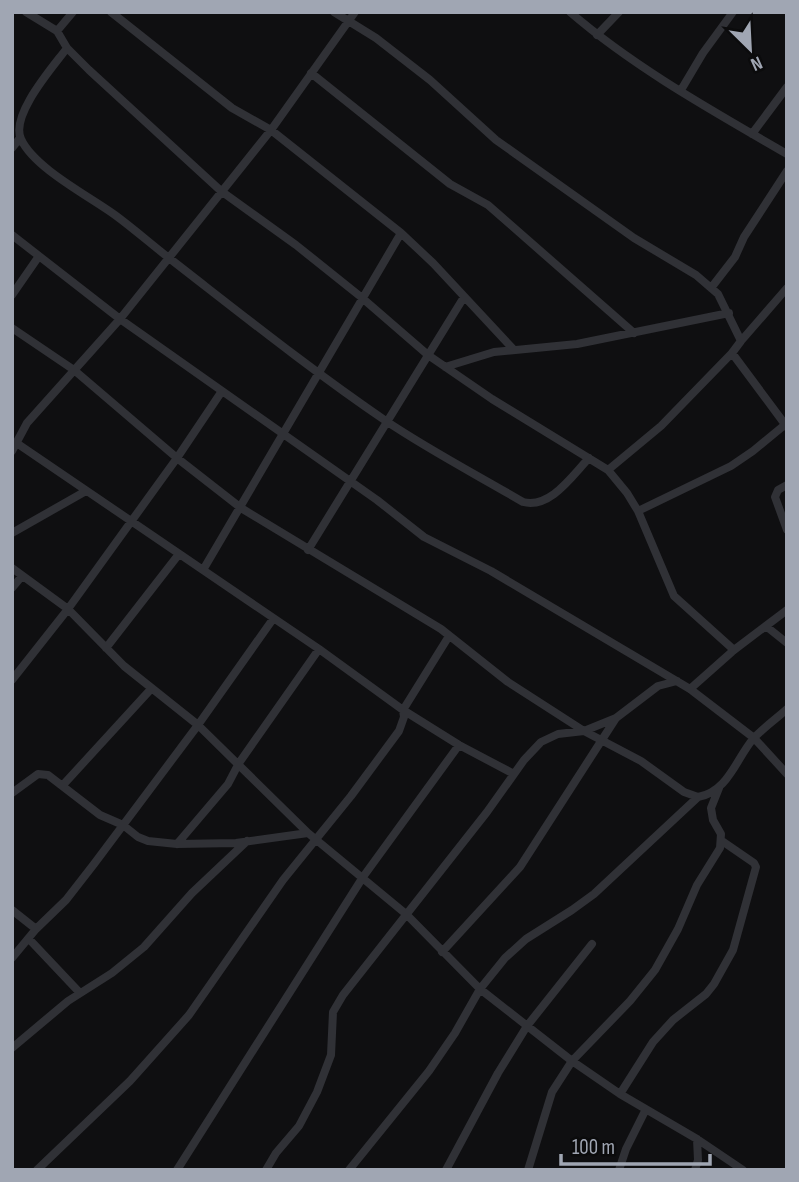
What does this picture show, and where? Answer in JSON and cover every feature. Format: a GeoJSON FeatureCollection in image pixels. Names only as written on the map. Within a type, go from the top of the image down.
{"type":"FeatureCollection","features":[{"type":"Feature","properties":{"kind":"street"},"geometry":{"type":"LineString","coordinates":[[26,12],[57,31],[67,48],[221,191],[296,245],[428,355],[492,399],[608,470],[638,511],[674,596],[734,650]]}},
{"type":"Feature","properties":{"kind":"street"},"geometry":{"type":"LineString","coordinates":[[57,31],[73,12]]}},
{"type":"Feature","properties":{"kind":"street"},"geometry":{"type":"LineString","coordinates":[[111,12],[232,108],[271,130],[401,233],[514,350]]}},
{"type":"Feature","properties":{"kind":"street"},"geometry":{"type":"LineString","coordinates":[[334,12],[376,38],[430,80],[496,140],[634,238],[696,275],[718,294],[741,341]]}},
{"type":"Feature","properties":{"kind":"street"},"geometry":{"type":"LineString","coordinates":[[355,12],[271,130],[120,319],[27,424],[15,447],[203,570],[403,710],[459,745],[514,774]]}},
{"type":"Feature","properties":{"kind":"street"},"geometry":{"type":"LineString","coordinates":[[570,12],[597,35],[681,90],[787,154]]}},
{"type":"Feature","properties":{"kind":"street"},"geometry":{"type":"LineString","coordinates":[[597,35],[619,12]]}},
{"type":"Feature","properties":{"kind":"street"},"geometry":{"type":"LineString","coordinates":[[681,90],[703,53],[733,12]]}},
{"type":"Feature","properties":{"kind":"street"},"geometry":{"type":"LineString","coordinates":[[12,148],[20,138],[22,114],[67,48]]}},
{"type":"Feature","properties":{"kind":"street"},"geometry":{"type":"LineString","coordinates":[[311,73],[450,184],[488,205],[634,333]]}},
{"type":"Feature","properties":{"kind":"street"},"geometry":{"type":"LineString","coordinates":[[752,134],[787,88]]}},
{"type":"Feature","properties":{"kind":"street"},"geometry":{"type":"LineString","coordinates":[[20,138],[29,151],[53,173],[116,215],[387,422],[523,502],[531,504],[549,498],[589,458]]}},
{"type":"Feature","properties":{"kind":"street"},"geometry":{"type":"LineString","coordinates":[[711,288],[735,257],[744,237],[787,172]]}},
{"type":"Feature","properties":{"kind":"street"},"geometry":{"type":"LineString","coordinates":[[203,570],[401,233]]}},
{"type":"Feature","properties":{"kind":"street"},"geometry":{"type":"LineString","coordinates":[[12,235],[120,319],[424,537],[491,570],[690,689],[754,738],[787,774]]}},
{"type":"Feature","properties":{"kind":"street"},"geometry":{"type":"LineString","coordinates":[[12,295],[39,256]]}},
{"type":"Feature","properties":{"kind":"street"},"geometry":{"type":"LineString","coordinates":[[608,470],[661,426],[732,353],[787,288]]}},
{"type":"Feature","properties":{"kind":"street"},"geometry":{"type":"LineString","coordinates":[[308,550],[464,297]]}},
{"type":"Feature","properties":{"kind":"street"},"geometry":{"type":"LineString","coordinates":[[445,367],[479,355],[546,348],[729,313]]}},
{"type":"Feature","properties":{"kind":"street"},"geometry":{"type":"LineString","coordinates":[[12,328],[74,370],[177,458],[241,508],[449,636],[508,682],[584,731],[641,761],[684,792],[698,797],[706,796],[720,787]]}},
{"type":"Feature","properties":{"kind":"street"},"geometry":{"type":"LineString","coordinates":[[638,511],[731,466],[786,425],[732,353]]}},
{"type":"Feature","properties":{"kind":"street"},"geometry":{"type":"LineString","coordinates":[[12,680],[68,609],[222,391]]}},
{"type":"Feature","properties":{"kind":"street"},"geometry":{"type":"LineString","coordinates":[[787,485],[778,490],[775,497],[787,530]]}},
{"type":"Feature","properties":{"kind":"street"},"geometry":{"type":"LineString","coordinates":[[14,529],[86,491]]}},
{"type":"Feature","properties":{"kind":"street"},"geometry":{"type":"LineString","coordinates":[[106,648],[179,554]]}},
{"type":"Feature","properties":{"kind":"street"},"geometry":{"type":"LineString","coordinates":[[12,568],[68,609],[151,689],[198,725],[307,833],[405,914],[480,989],[572,1061],[743,1170]]}},
{"type":"Feature","properties":{"kind":"street"},"geometry":{"type":"LineString","coordinates":[[12,588],[22,576]]}},
{"type":"Feature","properties":{"kind":"street"},"geometry":{"type":"LineString","coordinates":[[690,689],[734,650],[787,610]]}},
{"type":"Feature","properties":{"kind":"street"},"geometry":{"type":"LineString","coordinates":[[12,958],[36,929],[66,900],[198,725],[273,619]]}},
{"type":"Feature","properties":{"kind":"street"},"geometry":{"type":"LineString","coordinates":[[767,627],[787,643]]}},
{"type":"Feature","properties":{"kind":"street"},"geometry":{"type":"LineString","coordinates":[[37,1170],[130,1081],[189,1014],[283,880],[399,731],[404,717],[403,710],[449,636]]}},
{"type":"Feature","properties":{"kind":"street"},"geometry":{"type":"LineString","coordinates":[[177,844],[228,784],[239,763],[319,649]]}},
{"type":"Feature","properties":{"kind":"street"},"geometry":{"type":"LineString","coordinates":[[266,1170],[276,1153],[299,1126],[317,1092],[331,1055],[333,1012],[343,995],[405,914],[429,888],[514,774],[541,742],[558,734],[584,731],[615,718],[658,686],[677,681]]}},
{"type":"Feature","properties":{"kind":"street"},"geometry":{"type":"LineString","coordinates":[[63,785],[151,689]]}},
{"type":"Feature","properties":{"kind":"street"},"geometry":{"type":"LineString","coordinates":[[528,1170],[552,1091],[572,1061],[630,1001],[655,970],[678,929],[697,885],[720,848],[721,834],[711,814],[711,808],[720,787],[754,738],[787,709]]}},
{"type":"Feature","properties":{"kind":"street"},"geometry":{"type":"LineString","coordinates":[[442,952],[520,867],[615,718]]}},
{"type":"Feature","properties":{"kind":"street"},"geometry":{"type":"LineString","coordinates":[[177,1170],[363,877],[459,745]]}},
{"type":"Feature","properties":{"kind":"street"},"geometry":{"type":"LineString","coordinates":[[12,793],[38,774],[48,775],[92,810],[148,841],[177,844],[247,841],[307,833]]}},
{"type":"Feature","properties":{"kind":"street"},"geometry":{"type":"LineString","coordinates":[[349,1170],[429,1071],[480,989],[505,958],[526,939],[594,894],[698,797]]}},
{"type":"Feature","properties":{"kind":"street"},"geometry":{"type":"LineString","coordinates":[[12,1048],[80,993],[112,973],[144,947],[192,893],[247,841]]}},
{"type":"Feature","properties":{"kind":"street"},"geometry":{"type":"LineString","coordinates":[[620,1094],[653,1042],[673,1020],[715,984],[733,950],[756,867],[722,841]]}},
{"type":"Feature","properties":{"kind":"street"},"geometry":{"type":"LineString","coordinates":[[12,910],[36,929]]}},
{"type":"Feature","properties":{"kind":"street"},"geometry":{"type":"LineString","coordinates":[[29,939],[80,993]]}},
{"type":"Feature","properties":{"kind":"street"},"geometry":{"type":"LineString","coordinates":[[446,1170],[498,1073],[527,1026],[592,944]]}},
{"type":"Feature","properties":{"kind":"street"},"geometry":{"type":"LineString","coordinates":[[619,1170],[646,1109]]}},
{"type":"Feature","properties":{"kind":"street"},"geometry":{"type":"LineString","coordinates":[[695,1170],[698,1160],[697,1139]]}}]}
